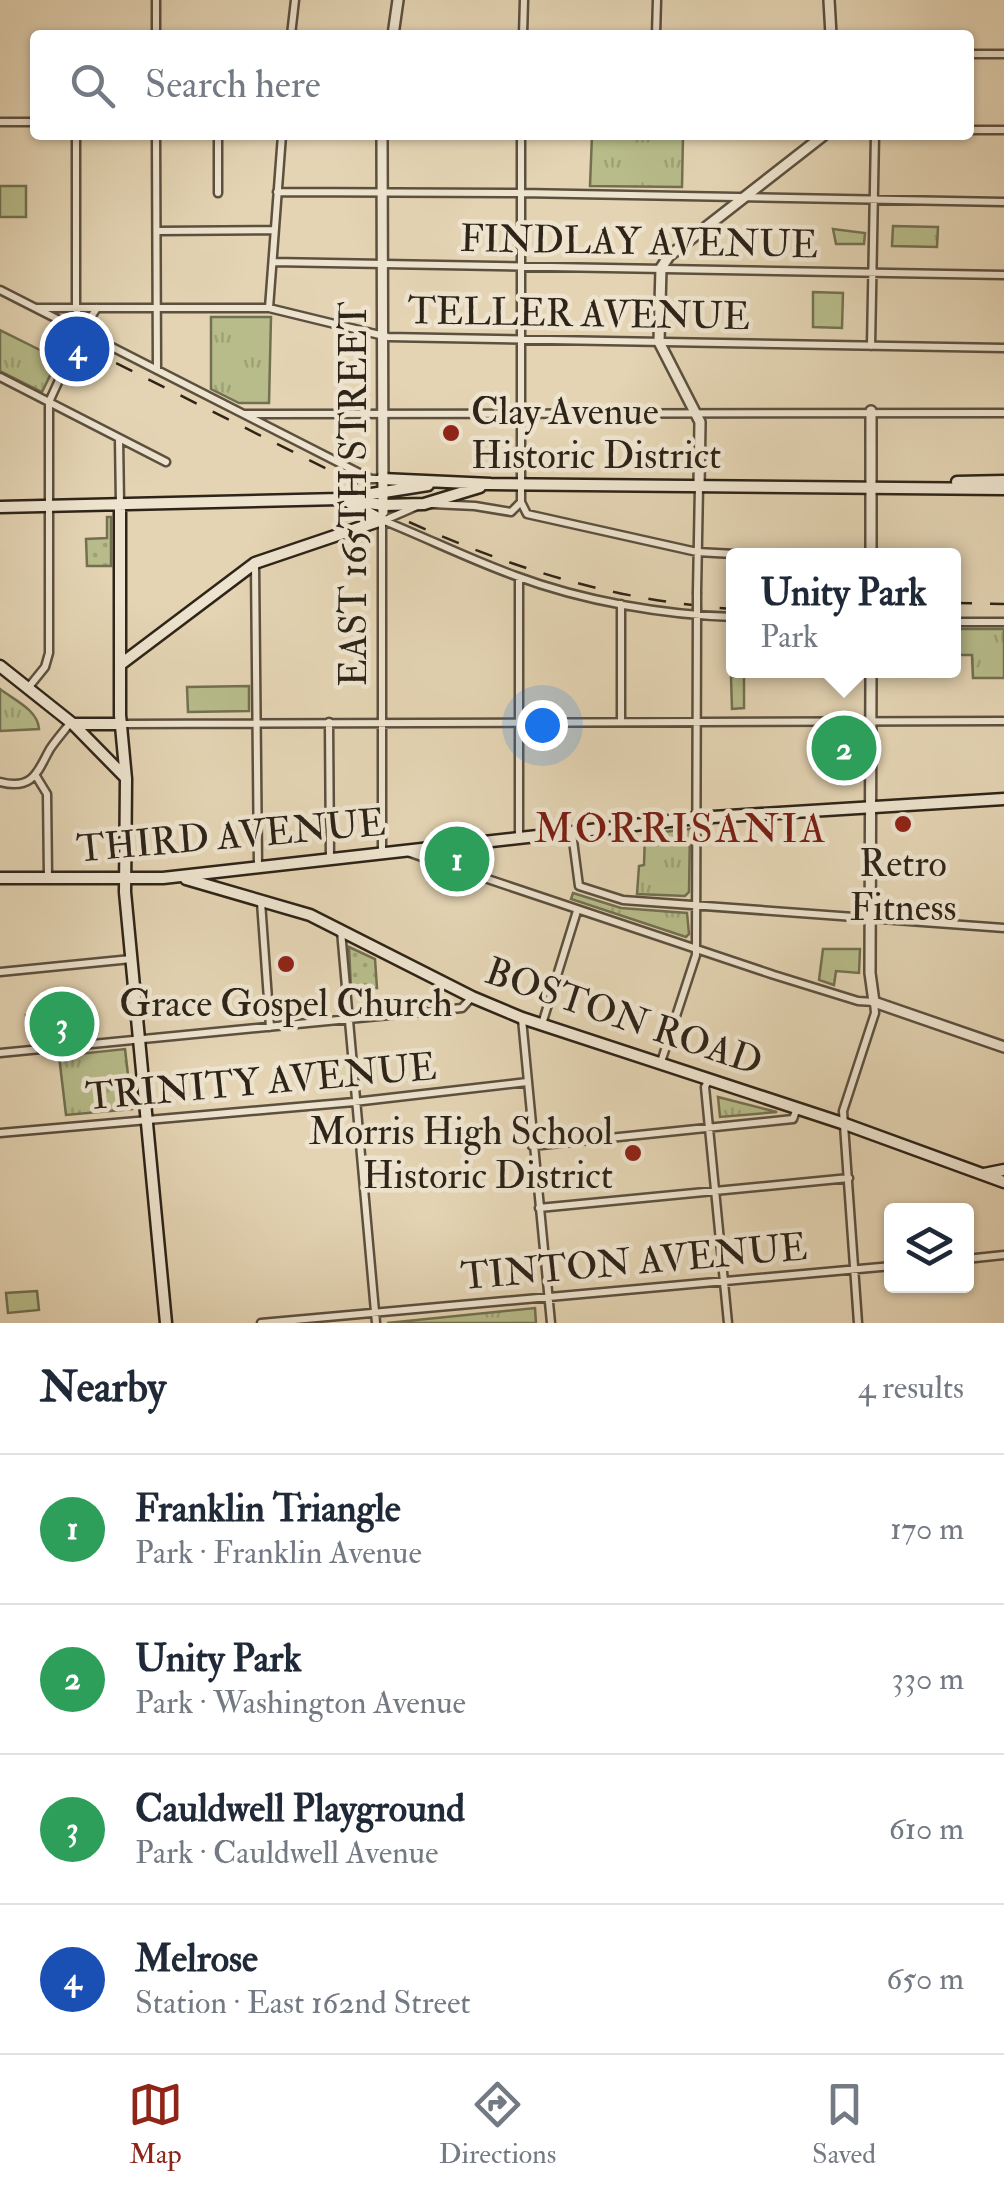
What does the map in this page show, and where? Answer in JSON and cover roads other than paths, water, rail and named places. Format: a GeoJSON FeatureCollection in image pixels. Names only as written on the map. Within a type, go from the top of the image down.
{"type":"FeatureCollection","features":[{"type":"Feature","properties":{"kind":"main road"},"geometry":{"type":"LineString","coordinates":[[340,498],[382,485],[444,482],[1004,490]]}},
{"type":"Feature","properties":{"kind":"main road"},"geometry":{"type":"LineString","coordinates":[[922,486],[937,482],[1004,482]]}},
{"type":"Feature","properties":{"kind":"main road"},"geometry":{"type":"LineString","coordinates":[[0,507],[340,498],[383,505],[424,504],[450,493],[491,484]]}},
{"type":"Feature","properties":{"kind":"main road"},"geometry":{"type":"LineString","coordinates":[[340,498],[382,520]]}},
{"type":"Feature","properties":{"kind":"main road"},"geometry":{"type":"LineString","coordinates":[[120,504],[125,880],[166,1323]]}},
{"type":"Feature","properties":{"kind":"main road"},"geometry":{"type":"LineString","coordinates":[[120,664],[255,564],[382,520]]}},
{"type":"Feature","properties":{"kind":"main road"},"geometry":{"type":"LineString","coordinates":[[0,666],[72,723],[126,778]]}},
{"type":"Feature","properties":{"kind":"main road"},"geometry":{"type":"LineString","coordinates":[[72,723],[122,724]]}},
{"type":"Feature","properties":{"kind":"main road","name":"THIRD AVENUE"},"geometry":{"type":"LineString","coordinates":[[0,878],[180,877],[696,818],[1004,799]]}},
{"type":"Feature","properties":{"kind":"main road"},"geometry":{"type":"LineString","coordinates":[[216,872],[219,883],[232,892]]}},
{"type":"Feature","properties":{"kind":"main road","name":"BOSTON ROAD"},"geometry":{"type":"LineString","coordinates":[[180,877],[310,916],[522,1018],[798,1108],[1004,1182]]}},
{"type":"Feature","properties":{"kind":"main road"},"geometry":{"type":"LineString","coordinates":[[984,1174],[1004,1170]]}},
{"type":"Feature","properties":{"kind":"street"},"geometry":{"type":"LineString","coordinates":[[156,0],[156,30]]}},
{"type":"Feature","properties":{"kind":"street"},"geometry":{"type":"LineString","coordinates":[[292,30],[295,0]]}},
{"type":"Feature","properties":{"kind":"street"},"geometry":{"type":"LineString","coordinates":[[523,30],[524,0]]}},
{"type":"Feature","properties":{"kind":"street"},"geometry":{"type":"LineString","coordinates":[[656,30],[657,0]]}},
{"type":"Feature","properties":{"kind":"street"},"geometry":{"type":"LineString","coordinates":[[829,0],[830,30]]}},
{"type":"Feature","properties":{"kind":"street"},"geometry":{"type":"LineString","coordinates":[[394,30],[397,2]]}},
{"type":"Feature","properties":{"kind":"street"},"geometry":{"type":"LineString","coordinates":[[974,54],[1004,54]]}},
{"type":"Feature","properties":{"kind":"street"},"geometry":{"type":"LineString","coordinates":[[0,122],[30,122]]}},
{"type":"Feature","properties":{"kind":"street"},"geometry":{"type":"LineString","coordinates":[[974,130],[1004,130]]}},
{"type":"Feature","properties":{"kind":"street"},"geometry":{"type":"LineString","coordinates":[[76,140],[76,307],[81,332]]}},
{"type":"Feature","properties":{"kind":"street"},"geometry":{"type":"LineString","coordinates":[[156,140],[158,370]]}},
{"type":"Feature","properties":{"kind":"street"},"geometry":{"type":"LineString","coordinates":[[218,140],[218,193]]}},
{"type":"Feature","properties":{"kind":"street"},"geometry":{"type":"LineString","coordinates":[[269,308],[282,140]]}},
{"type":"Feature","properties":{"kind":"street","name":"EAST 165TH STREET"},"geometry":{"type":"LineString","coordinates":[[382,140],[382,852]]}},
{"type":"Feature","properties":{"kind":"street"},"geometry":{"type":"LineString","coordinates":[[522,140],[521,502],[527,514],[697,552],[726,554]]}},
{"type":"Feature","properties":{"kind":"street"},"geometry":{"type":"LineString","coordinates":[[661,1062],[696,948],[700,422],[660,342],[661,268],[669,256],[818,140]]}},
{"type":"Feature","properties":{"kind":"street"},"geometry":{"type":"LineString","coordinates":[[872,346],[875,140]]}},
{"type":"Feature","properties":{"kind":"street"},"geometry":{"type":"LineString","coordinates":[[277,192],[1004,202]]}},
{"type":"Feature","properties":{"kind":"street"},"geometry":{"type":"LineString","coordinates":[[157,231],[274,230]]}},
{"type":"Feature","properties":{"kind":"street","name":"FINDLAY AVENUE"},"geometry":{"type":"LineString","coordinates":[[273,262],[1004,275]]}},
{"type":"Feature","properties":{"kind":"street"},"geometry":{"type":"LineString","coordinates":[[0,290],[382,485]]}},
{"type":"Feature","properties":{"kind":"street","name":"TELLER AVENUE"},"geometry":{"type":"LineString","coordinates":[[37,308],[269,308],[382,335],[1004,348]]}},
{"type":"Feature","properties":{"kind":"street"},"geometry":{"type":"LineString","coordinates":[[28,689],[43,670],[48,653],[49,402],[81,332],[97,308]]}},
{"type":"Feature","properties":{"kind":"street"},"geometry":{"type":"LineString","coordinates":[[0,378],[166,462]]}},
{"type":"Feature","properties":{"kind":"street"},"geometry":{"type":"LineString","coordinates":[[871,411],[871,548]]}},
{"type":"Feature","properties":{"kind":"street"},"geometry":{"type":"LineString","coordinates":[[244,414],[1004,413]]}},
{"type":"Feature","properties":{"kind":"street"},"geometry":{"type":"LineString","coordinates":[[118,438],[120,504]]}},
{"type":"Feature","properties":{"kind":"street"},"geometry":{"type":"LineString","coordinates":[[382,520],[424,504],[511,512],[521,502]]}},
{"type":"Feature","properties":{"kind":"street"},"geometry":{"type":"LineString","coordinates":[[382,520],[519,578],[621,604],[726,616]]}},
{"type":"Feature","properties":{"kind":"street"},"geometry":{"type":"LineString","coordinates":[[255,564],[258,866]]}},
{"type":"Feature","properties":{"kind":"street"},"geometry":{"type":"LineString","coordinates":[[519,578],[520,838]]}},
{"type":"Feature","properties":{"kind":"street"},"geometry":{"type":"LineString","coordinates":[[621,604],[621,721]]}},
{"type":"Feature","properties":{"kind":"street"},"geometry":{"type":"LineString","coordinates":[[961,622],[1004,622]]}},
{"type":"Feature","properties":{"kind":"street"},"geometry":{"type":"LineString","coordinates":[[858,1323],[842,1111],[875,1014],[870,973],[870,678]]}},
{"type":"Feature","properties":{"kind":"street"},"geometry":{"type":"LineString","coordinates":[[122,724],[1004,721]]}},
{"type":"Feature","properties":{"kind":"street"},"geometry":{"type":"LineString","coordinates":[[329,722],[330,859]]}},
{"type":"Feature","properties":{"kind":"street"},"geometry":{"type":"LineString","coordinates":[[0,782],[19,783],[36,776],[47,754],[72,723]]}},
{"type":"Feature","properties":{"kind":"street"},"geometry":{"type":"LineString","coordinates":[[36,776],[47,794],[48,880]]}},
{"type":"Feature","properties":{"kind":"street"},"geometry":{"type":"LineString","coordinates":[[572,832],[579,886],[623,900],[1004,928]]}},
{"type":"Feature","properties":{"kind":"street"},"geometry":{"type":"LineString","coordinates":[[404,851],[577,911],[858,1001],[874,1002],[1004,1047]]}},
{"type":"Feature","properties":{"kind":"street"},"geometry":{"type":"LineString","coordinates":[[261,901],[270,1026]]}},
{"type":"Feature","properties":{"kind":"street"},"geometry":{"type":"LineString","coordinates":[[542,1024],[577,911]]}},
{"type":"Feature","properties":{"kind":"street"},"geometry":{"type":"LineString","coordinates":[[341,930],[346,1020],[376,1323]]}},
{"type":"Feature","properties":{"kind":"street"},"geometry":{"type":"LineString","coordinates":[[0,972],[131,958]]}},
{"type":"Feature","properties":{"kind":"street"},"geometry":{"type":"LineString","coordinates":[[0,1053],[462,1008],[472,997]]}},
{"type":"Feature","properties":{"kind":"street"},"geometry":{"type":"LineString","coordinates":[[522,1018],[551,1323]]}},
{"type":"Feature","properties":{"kind":"street"},"geometry":{"type":"LineString","coordinates":[[710,1079],[705,1086],[728,1323]]}},
{"type":"Feature","properties":{"kind":"street","name":"TRINITY AVENUE"},"geometry":{"type":"LineString","coordinates":[[0,1133],[354,1102],[527,1082]]}},
{"type":"Feature","properties":{"kind":"street"},"geometry":{"type":"LineString","coordinates":[[532,1146],[792,1119],[798,1108]]}},
{"type":"Feature","properties":{"kind":"street"},"geometry":{"type":"LineString","coordinates":[[538,1208],[849,1178]]}},
{"type":"Feature","properties":{"kind":"street"},"geometry":{"type":"LineString","coordinates":[[974,1258],[1004,1256]]}},
{"type":"Feature","properties":{"kind":"street","name":"TINTON AVENUE"},"geometry":{"type":"LineString","coordinates":[[261,1323],[884,1267]]}},
{"type":"Feature","properties":{"kind":"railway"},"geometry":{"type":"LineString","coordinates":[[84,347],[359,485]]}},
{"type":"Feature","properties":{"kind":"railway"},"geometry":{"type":"LineString","coordinates":[[409,522],[528,569],[608,591],[726,608]]}},
{"type":"Feature","properties":{"kind":"railway"},"geometry":{"type":"LineString","coordinates":[[961,603],[1004,604]]}},
{"type":"Feature","properties":{"kind":"place","name":"Melrose"},"geometry":{"type":"Point","coordinates":[77,349]}},
{"type":"Feature","properties":{"kind":"place","name":"Clay Avenue Historic District"},"geometry":{"type":"Point","coordinates":[451,433]}},
{"type":"Feature","properties":{"kind":"place","name":"Unity Park"},"geometry":{"type":"Point","coordinates":[844,748]}},
{"type":"Feature","properties":{"kind":"place","name":"Retro Fitness"},"geometry":{"type":"Point","coordinates":[903,824]}},
{"type":"Feature","properties":{"kind":"place","name":"Franklin Triangle"},"geometry":{"type":"Point","coordinates":[457,859]}},
{"type":"Feature","properties":{"kind":"place","name":"Grace Gospel Church"},"geometry":{"type":"Point","coordinates":[286,964]}},
{"type":"Feature","properties":{"kind":"place","name":"Cauldwell Playground"},"geometry":{"type":"Point","coordinates":[62,1024]}},
{"type":"Feature","properties":{"kind":"place","name":"Morris High School Historic District"},"geometry":{"type":"Point","coordinates":[633,1153]}},
{"type":"Feature","properties":{"kind":"district","name":"MORRISANIA"},"geometry":{"type":"Point","coordinates":[681,828]}}]}
